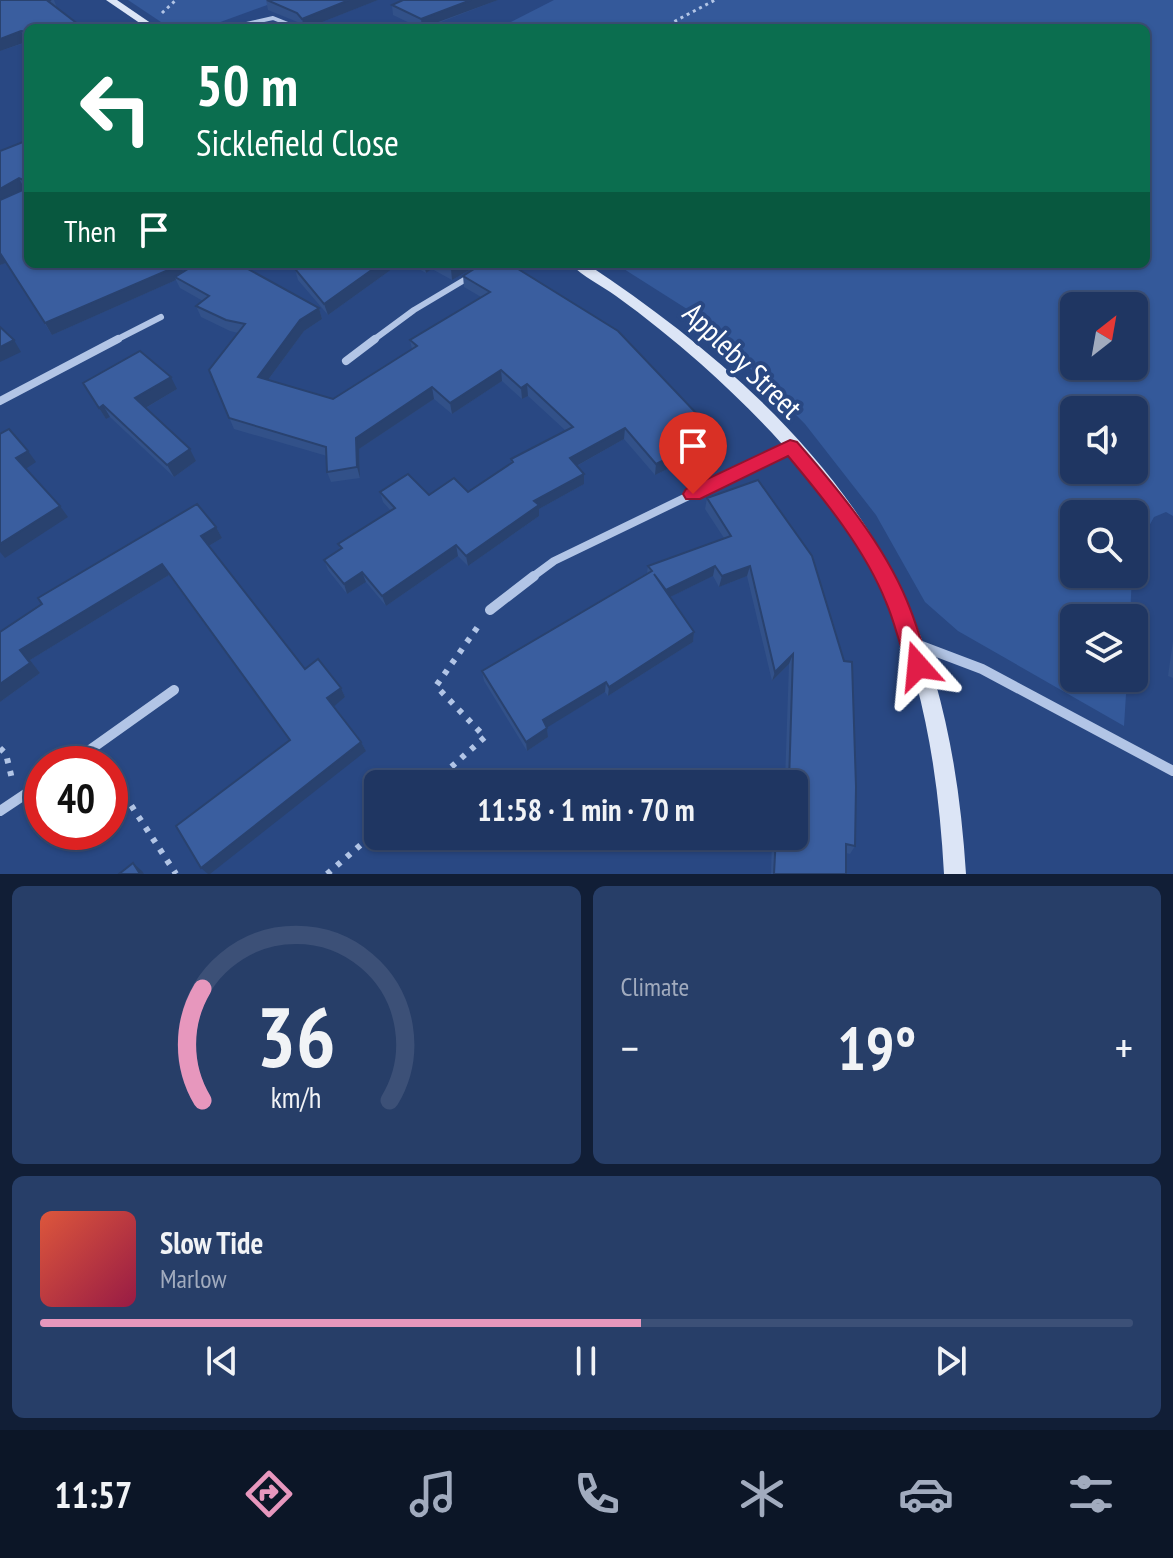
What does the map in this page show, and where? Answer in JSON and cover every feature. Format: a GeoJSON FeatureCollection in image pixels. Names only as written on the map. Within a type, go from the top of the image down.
{"type":"FeatureCollection","features":[{"type":"Feature","properties":{"kind":"street"},"geometry":{"type":"LineString","coordinates":[[111,0],[147,24]]}},
{"type":"Feature","properties":{"kind":"street","name":"Appleby Street"},"geometry":{"type":"LineString","coordinates":[[584,268],[646,308],[678,335],[790,447],[827,491],[878,565],[912,643],[946,776],[955,874]]}},
{"type":"Feature","properties":{"kind":"street"},"geometry":{"type":"LineString","coordinates":[[346,361],[414,310],[481,270]]}},
{"type":"Feature","properties":{"kind":"street"},"geometry":{"type":"LineString","coordinates":[[0,401],[161,317]]}},
{"type":"Feature","properties":{"kind":"street"},"geometry":{"type":"LineString","coordinates":[[490,610],[554,561],[790,447]]}},
{"type":"Feature","properties":{"kind":"street"},"geometry":{"type":"LineString","coordinates":[[912,643],[938,651],[993,676],[1134,754],[1173,771]]}},
{"type":"Feature","properties":{"kind":"street"},"geometry":{"type":"LineString","coordinates":[[95,746],[174,690]]}},
{"type":"Feature","properties":{"kind":"street"},"geometry":{"type":"LineString","coordinates":[[0,811],[24,795]]}},
{"type":"Feature","properties":{"kind":"lane"},"geometry":{"type":"LineString","coordinates":[[247,24],[273,18],[288,24]]}},
{"type":"Feature","properties":{"kind":"path"},"geometry":{"type":"LineString","coordinates":[[670,24],[715,0]]}},
{"type":"Feature","properties":{"kind":"path"},"geometry":{"type":"LineString","coordinates":[[448,770],[485,737],[436,686],[490,610]]}},
{"type":"Feature","properties":{"kind":"path"},"geometry":{"type":"LineString","coordinates":[[0,748],[6,754],[17,799]]}},
{"type":"Feature","properties":{"kind":"path"},"geometry":{"type":"LineString","coordinates":[[128,801],[176,874]]}},
{"type":"Feature","properties":{"kind":"path"},"geometry":{"type":"LineString","coordinates":[[327,874],[364,842]]}},
{"type":"Feature","properties":{"kind":"shaded area"},"geometry":{"type":"Polygon","coordinates":[[[128,0],[281,0],[215,24],[164,24],[128,0]]]}},
{"type":"Feature","properties":{"kind":"shaded area"},"geometry":{"type":"Polygon","coordinates":[[[554,0],[1173,0],[1173,516],[1166,512],[1154,517],[1148,528],[1148,500],[1060,500],[1060,588],[1131,588],[1131,604],[1060,604],[1060,689],[958,631],[925,602],[876,515],[805,424],[698,316],[622,268],[1150,268],[1150,24],[507,24],[554,0]]]}},
{"type":"Feature","properties":{"kind":"shaded area"},"geometry":{"type":"Polygon","coordinates":[[[1065,692],[1126,692],[1124,726],[1065,692]]]}},
{"type":"Feature","properties":{"kind":"building"},"geometry":{"type":"Polygon","coordinates":[[[0,0],[51,0],[48,1],[78,24],[24,24],[24,31],[0,39],[0,0]]]}},
{"type":"Feature","properties":{"kind":"building"},"geometry":{"type":"Polygon","coordinates":[[[267,0],[349,0],[302,19],[297,13],[267,0]]]}},
{"type":"Feature","properties":{"kind":"building"},"geometry":{"type":"Polygon","coordinates":[[[403,0],[471,0],[421,19],[392,5],[403,0]]]}},
{"type":"Feature","properties":{"kind":"building"},"geometry":{"type":"Polygon","coordinates":[[[24,142],[24,180],[19,178],[0,189],[0,151],[24,142]]]}},
{"type":"Feature","properties":{"kind":"building"},"geometry":{"type":"Polygon","coordinates":[[[24,189],[24,268],[173,268],[45,323],[0,253],[0,200],[24,189]]]}},
{"type":"Feature","properties":{"kind":"building"},"geometry":{"type":"Polygon","coordinates":[[[190,268],[246,268],[319,308],[300,320],[258,377],[333,399],[417,346],[410,340],[490,292],[463,276],[476,268],[516,268],[618,331],[717,435],[656,464],[625,428],[570,458],[584,474],[534,501],[539,505],[466,556],[456,545],[382,596],[362,572],[344,584],[324,560],[342,548],[338,544],[395,508],[380,492],[408,474],[429,495],[454,478],[468,492],[513,462],[511,459],[573,427],[527,384],[521,388],[501,370],[450,403],[432,387],[356,438],[357,467],[327,472],[326,447],[229,418],[209,370],[245,324],[226,320],[196,306],[209,296],[175,277],[190,268]]]}},
{"type":"Feature","properties":{"kind":"building"},"geometry":{"type":"Polygon","coordinates":[[[296,268],[374,268],[324,304],[296,268]]]}},
{"type":"Feature","properties":{"kind":"building"},"geometry":{"type":"Polygon","coordinates":[[[0,327],[14,340],[0,347],[0,327]]]}},
{"type":"Feature","properties":{"kind":"building"},"geometry":{"type":"Polygon","coordinates":[[[140,351],[171,377],[135,398],[190,449],[167,465],[103,405],[99,408],[83,383],[140,351]]]}},
{"type":"Feature","properties":{"kind":"building"},"geometry":{"type":"Polygon","coordinates":[[[9,429],[28,451],[16,458],[60,506],[0,544],[0,434],[9,429]]]}},
{"type":"Feature","properties":{"kind":"building"},"geometry":{"type":"Polygon","coordinates":[[[758,480],[812,556],[844,661],[852,662],[855,846],[846,844],[846,874],[774,874],[775,850],[808,850],[808,770],[789,770],[793,654],[775,672],[750,566],[722,576],[715,566],[666,590],[654,574],[694,632],[609,687],[606,682],[543,720],[547,728],[526,742],[482,671],[652,571],[648,566],[731,536],[707,498],[758,480]]]}},
{"type":"Feature","properties":{"kind":"building"},"geometry":{"type":"Polygon","coordinates":[[[197,504],[216,527],[201,536],[305,669],[318,659],[341,688],[327,698],[361,742],[201,868],[176,826],[290,740],[162,564],[20,650],[30,663],[0,684],[0,632],[42,604],[38,598],[197,504]]]}},
{"type":"Feature","properties":{"kind":"building"},"geometry":{"type":"Polygon","coordinates":[[[133,863],[140,874],[119,874],[133,863]]]}},
{"type":"Feature","properties":{"kind":"route"},"geometry":{"type":"LineString","coordinates":[[693,494],[790,447],[852,524],[878,565],[897,602],[918,666]]}}]}
